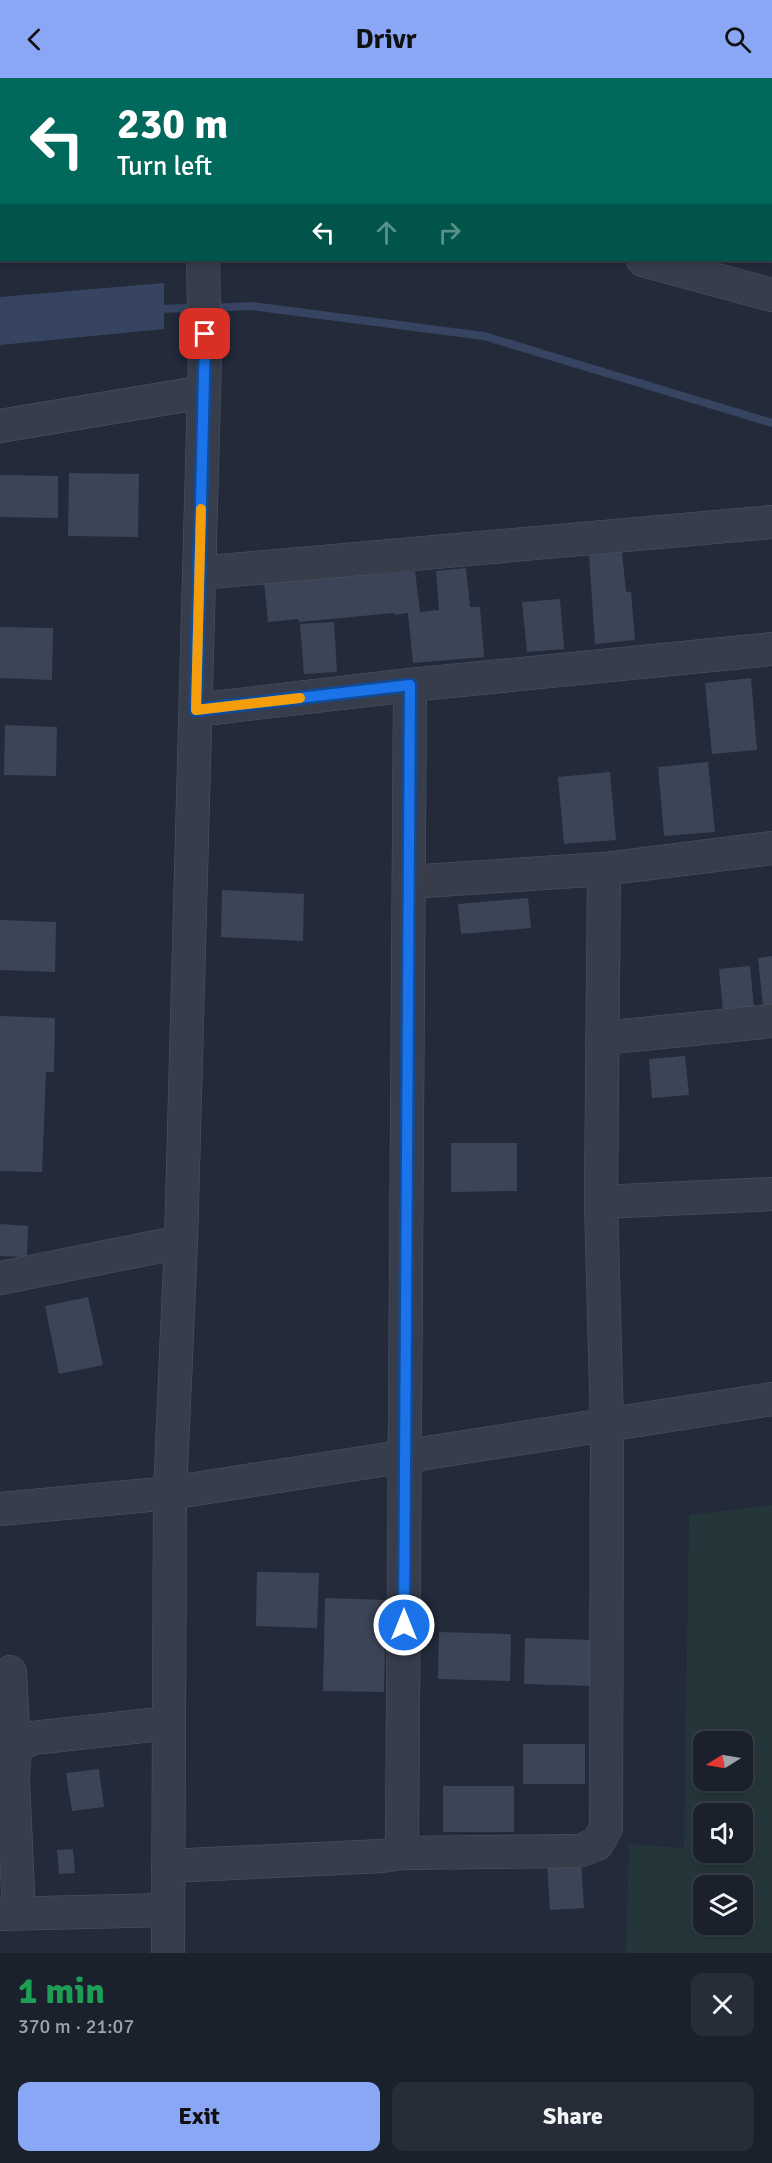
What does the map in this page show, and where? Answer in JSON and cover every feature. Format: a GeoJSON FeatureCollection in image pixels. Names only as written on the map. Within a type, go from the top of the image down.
{"type":"FeatureCollection","features":[{"type":"Feature","properties":{"kind":"street"},"geometry":{"type":"LineString","coordinates":[[647,261],[772,295]]}},
{"type":"Feature","properties":{"kind":"street"},"geometry":{"type":"LineString","coordinates":[[168,1953],[171,1493],[181,1242],[205,356],[202,265]]}},
{"type":"Feature","properties":{"kind":"street"},"geometry":{"type":"LineString","coordinates":[[0,426],[204,392]]}},
{"type":"Feature","properties":{"kind":"street"},"geometry":{"type":"LineString","coordinates":[[199,573],[772,522]]}},
{"type":"Feature","properties":{"kind":"street"},"geometry":{"type":"LineString","coordinates":[[196,710],[410,685],[772,649]]}},
{"type":"Feature","properties":{"kind":"street"},"geometry":{"type":"LineString","coordinates":[[402,1854],[410,685]]}},
{"type":"Feature","properties":{"kind":"street"},"geometry":{"type":"LineString","coordinates":[[409,882],[604,869],[772,848]]}},
{"type":"Feature","properties":{"kind":"street"},"geometry":{"type":"LineString","coordinates":[[168,1866],[402,1854],[579,1851],[597,1844],[606,1828],[607,1426],[601,1202],[604,869]]}},
{"type":"Feature","properties":{"kind":"street"},"geometry":{"type":"LineString","coordinates":[[602,1038],[772,1021]]}},
{"type":"Feature","properties":{"kind":"street"},"geometry":{"type":"LineString","coordinates":[[601,1202],[772,1194]]}},
{"type":"Feature","properties":{"kind":"street"},"geometry":{"type":"LineString","coordinates":[[0,1278],[181,1242]]}},
{"type":"Feature","properties":{"kind":"street"},"geometry":{"type":"LineString","coordinates":[[0,1509],[171,1493],[772,1399]]}},
{"type":"Feature","properties":{"kind":"street"},"geometry":{"type":"LineString","coordinates":[[10,1672],[14,1750],[9,1914],[168,1910]]}},
{"type":"Feature","properties":{"kind":"street"},"geometry":{"type":"LineString","coordinates":[[14,1750],[33,1738],[169,1723]]}},
{"type":"Feature","properties":{"kind":"shaded area"},"geometry":{"type":"Polygon","coordinates":[[[772,1505],[772,1953],[626,1953],[629,1844],[684,1848],[689,1515],[772,1505]]]}},
{"type":"Feature","properties":{"kind":"water"},"geometry":{"type":"Polygon","coordinates":[[[164,283],[164,329],[0,345],[0,297],[164,283]]]}},
{"type":"Feature","properties":{"kind":"building"},"geometry":{"type":"Polygon","coordinates":[[[69,473],[139,474],[138,537],[68,536],[69,473]]]}},
{"type":"Feature","properties":{"kind":"building"},"geometry":{"type":"Polygon","coordinates":[[[0,475],[58,476],[58,518],[0,517],[0,475]]]}},
{"type":"Feature","properties":{"kind":"building"},"geometry":{"type":"Polygon","coordinates":[[[622,552],[626,592],[631,592],[635,640],[595,644],[589,555],[622,552]]]}},
{"type":"Feature","properties":{"kind":"building"},"geometry":{"type":"Polygon","coordinates":[[[466,568],[470,607],[480,607],[484,657],[413,663],[408,613],[299,622],[298,619],[268,622],[264,581],[368,572],[368,575],[415,571],[420,612],[439,610],[436,571],[466,568]]]}},
{"type":"Feature","properties":{"kind":"building"},"geometry":{"type":"Polygon","coordinates":[[[560,599],[564,649],[527,652],[522,602],[560,599]]]}},
{"type":"Feature","properties":{"kind":"building"},"geometry":{"type":"Polygon","coordinates":[[[334,622],[337,672],[304,674],[300,624],[334,622]]]}},
{"type":"Feature","properties":{"kind":"building"},"geometry":{"type":"Polygon","coordinates":[[[0,627],[53,628],[52,680],[0,678],[0,627]]]}},
{"type":"Feature","properties":{"kind":"building"},"geometry":{"type":"Polygon","coordinates":[[[751,678],[757,750],[712,754],[705,683],[751,678]]]}},
{"type":"Feature","properties":{"kind":"building"},"geometry":{"type":"Polygon","coordinates":[[[5,725],[57,727],[56,776],[4,775],[5,725]]]}},
{"type":"Feature","properties":{"kind":"building"},"geometry":{"type":"Polygon","coordinates":[[[708,762],[715,832],[664,836],[658,767],[708,762]]]}},
{"type":"Feature","properties":{"kind":"building"},"geometry":{"type":"Polygon","coordinates":[[[610,772],[616,840],[564,844],[558,777],[610,772]]]}},
{"type":"Feature","properties":{"kind":"building"},"geometry":{"type":"Polygon","coordinates":[[[222,890],[304,894],[303,941],[221,937],[222,890]]]}},
{"type":"Feature","properties":{"kind":"building"},"geometry":{"type":"Polygon","coordinates":[[[528,898],[531,928],[461,934],[458,904],[528,898]]]}},
{"type":"Feature","properties":{"kind":"building"},"geometry":{"type":"Polygon","coordinates":[[[0,920],[56,922],[55,972],[0,970],[0,920]]]}},
{"type":"Feature","properties":{"kind":"building"},"geometry":{"type":"Polygon","coordinates":[[[772,956],[772,1007],[763,1007],[758,958],[772,956]]]}},
{"type":"Feature","properties":{"kind":"building"},"geometry":{"type":"Polygon","coordinates":[[[750,966],[754,1008],[723,1011],[719,969],[750,966]]]}},
{"type":"Feature","properties":{"kind":"building"},"geometry":{"type":"Polygon","coordinates":[[[0,1016],[55,1018],[54,1072],[46,1072],[42,1172],[0,1171],[0,1016]]]}},
{"type":"Feature","properties":{"kind":"building"},"geometry":{"type":"Polygon","coordinates":[[[685,1056],[689,1095],[652,1098],[649,1059],[685,1056]]]}},
{"type":"Feature","properties":{"kind":"building"},"geometry":{"type":"Polygon","coordinates":[[[451,1143],[517,1143],[517,1191],[451,1192],[451,1143]]]}},
{"type":"Feature","properties":{"kind":"building"},"geometry":{"type":"Polygon","coordinates":[[[0,1224],[28,1226],[27,1257],[0,1256],[0,1224]]]}},
{"type":"Feature","properties":{"kind":"building"},"geometry":{"type":"Polygon","coordinates":[[[88,1297],[103,1365],[59,1374],[45,1306],[88,1297]]]}},
{"type":"Feature","properties":{"kind":"building"},"geometry":{"type":"Polygon","coordinates":[[[257,1572],[319,1573],[317,1628],[256,1626],[257,1572]]]}},
{"type":"Feature","properties":{"kind":"building"},"geometry":{"type":"Polygon","coordinates":[[[325,1598],[386,1600],[384,1692],[323,1691],[325,1598]]]}},
{"type":"Feature","properties":{"kind":"building"},"geometry":{"type":"Polygon","coordinates":[[[439,1632],[511,1634],[510,1681],[438,1679],[439,1632]]]}},
{"type":"Feature","properties":{"kind":"building"},"geometry":{"type":"Polygon","coordinates":[[[525,1638],[594,1640],[592,1686],[524,1684],[525,1638]]]}},
{"type":"Feature","properties":{"kind":"building"},"geometry":{"type":"Polygon","coordinates":[[[523,1744],[585,1744],[585,1784],[523,1784],[523,1744]]]}},
{"type":"Feature","properties":{"kind":"building"},"geometry":{"type":"Polygon","coordinates":[[[99,1769],[104,1807],[72,1811],[66,1773],[99,1769]]]}},
{"type":"Feature","properties":{"kind":"building"},"geometry":{"type":"Polygon","coordinates":[[[443,1786],[514,1786],[514,1832],[443,1832],[443,1786]]]}},
{"type":"Feature","properties":{"kind":"building"},"geometry":{"type":"Polygon","coordinates":[[[73,1849],[75,1873],[59,1874],[57,1850],[73,1849]]]}},
{"type":"Feature","properties":{"kind":"building"},"geometry":{"type":"Polygon","coordinates":[[[581,1861],[584,1908],[550,1910],[547,1863],[581,1861]]]}},
{"type":"Feature","properties":{"kind":"waterway"},"geometry":{"type":"LineString","coordinates":[[210,308],[251,306],[484,336],[772,423]]}},
{"type":"Feature","properties":{"kind":"waterway"},"geometry":{"type":"LineString","coordinates":[[153,309],[197,308]]}},
{"type":"Feature","properties":{"kind":"slow traffic"},"geometry":{"type":"LineString","coordinates":[[201,509],[196,710],[300,698]]}},
{"type":"Feature","properties":{"kind":"route"},"geometry":{"type":"LineString","coordinates":[[205,334],[196,710],[410,685],[404,1625]]}}]}
